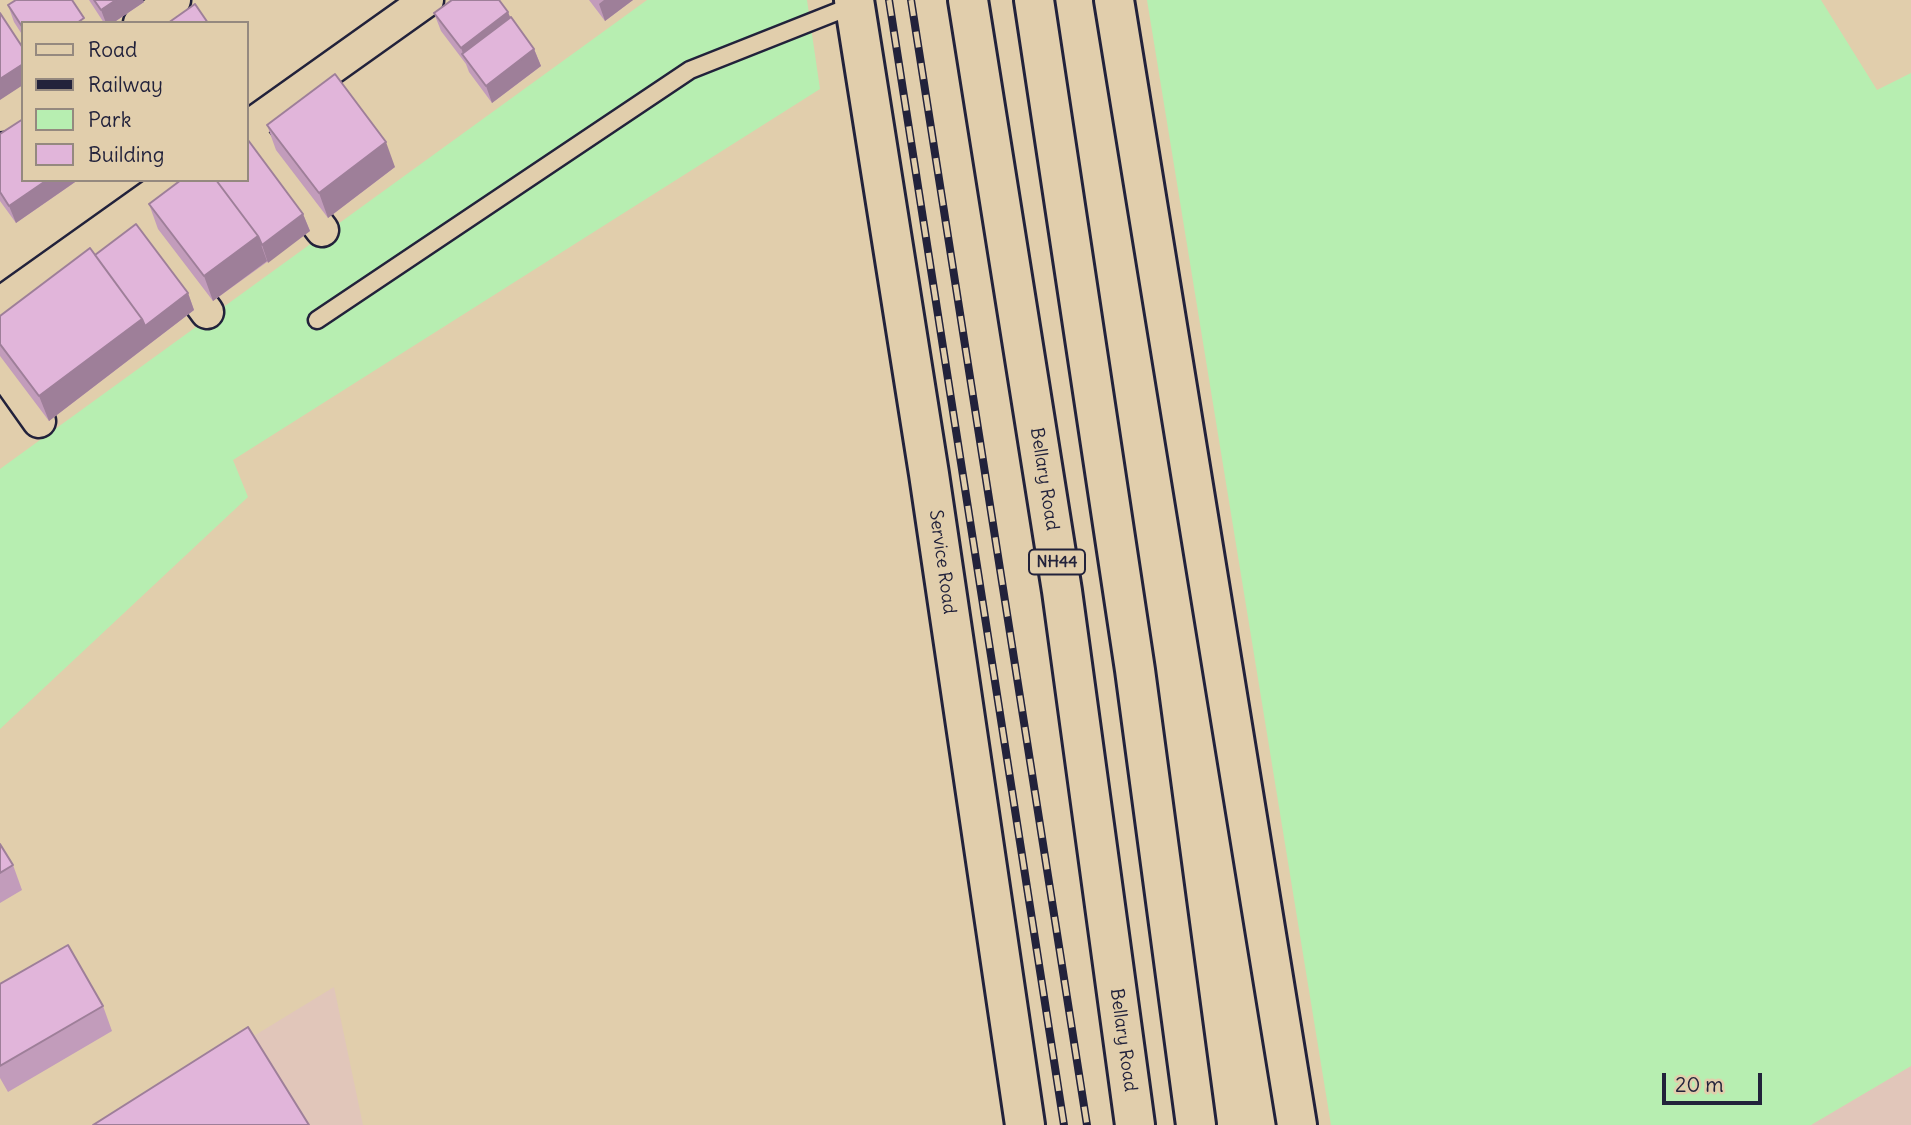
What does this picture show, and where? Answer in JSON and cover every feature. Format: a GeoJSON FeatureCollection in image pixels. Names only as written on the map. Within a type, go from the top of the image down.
{"type":"FeatureCollection","features":[{"type":"Feature","properties":{"kind":"main road","name":"Bellary Road"},"geometry":{"type":"LineString","coordinates":[[968,0],[1062,591],[1135,1125]]}},
{"type":"Feature","properties":{"kind":"main road"},"geometry":{"type":"LineString","coordinates":[[1034,0],[1135,670],[1196,1125]]}},
{"type":"Feature","properties":{"kind":"main road"},"geometry":{"type":"LineString","coordinates":[[1114,0],[1297,1125]]}},
{"type":"Feature","properties":{"kind":"main road","name":"Service Road"},"geometry":{"type":"LineString","coordinates":[[854,2],[929,474],[1026,1125]]}},
{"type":"Feature","properties":{"kind":"street"},"geometry":{"type":"LineString","coordinates":[[143,21],[174,0]]}},
{"type":"Feature","properties":{"kind":"street"},"geometry":{"type":"LineString","coordinates":[[248,128],[427,0]]}},
{"type":"Feature","properties":{"kind":"street"},"geometry":{"type":"LineString","coordinates":[[0,115],[21,101]]}},
{"type":"Feature","properties":{"kind":"street"},"geometry":{"type":"LineString","coordinates":[[248,130],[323,230]]}},
{"type":"Feature","properties":{"kind":"street"},"geometry":{"type":"LineString","coordinates":[[0,304],[171,182]]}},
{"type":"Feature","properties":{"kind":"street"},"geometry":{"type":"LineString","coordinates":[[132,210],[207,312]]}},
{"type":"Feature","properties":{"kind":"street"},"geometry":{"type":"LineString","coordinates":[[0,366],[39,421]]}},
{"type":"Feature","properties":{"kind":"lane"},"geometry":{"type":"LineString","coordinates":[[317,320],[690,70],[854,2]]}},
{"type":"Feature","properties":{"kind":"shaded area"},"geometry":{"type":"Polygon","coordinates":[[[334,987],[363,1125],[107,1125],[203,1067],[334,987]]]}},
{"type":"Feature","properties":{"kind":"shaded area"},"geometry":{"type":"Polygon","coordinates":[[[1911,1066],[1911,1125],[1811,1125],[1911,1066]]]}},
{"type":"Feature","properties":{"kind":"green space"},"geometry":{"type":"Polygon","coordinates":[[[647,0],[807,0],[820,89],[233,460],[248,497],[0,729],[0,469],[647,0]]]}},
{"type":"Feature","properties":{"kind":"green space"},"geometry":{"type":"Polygon","coordinates":[[[1147,0],[1821,0],[1877,90],[1911,73],[1911,1066],[1811,1125],[1331,1125],[1147,0]]]}},
{"type":"Feature","properties":{"kind":"building"},"geometry":{"type":"Polygon","coordinates":[[[16,0],[72,0],[84,18],[80,21],[21,21],[21,25],[8,5],[16,0]]]}},
{"type":"Feature","properties":{"kind":"building"},"geometry":{"type":"Polygon","coordinates":[[[94,0],[116,0],[101,10],[94,0]]]}},
{"type":"Feature","properties":{"kind":"building"},"geometry":{"type":"Polygon","coordinates":[[[452,0],[499,0],[508,12],[461,48],[434,13],[452,0]]]}},
{"type":"Feature","properties":{"kind":"building"},"geometry":{"type":"Polygon","coordinates":[[[195,4],[207,21],[171,21],[195,4]]]}},
{"type":"Feature","properties":{"kind":"building"},"geometry":{"type":"Polygon","coordinates":[[[0,13],[21,45],[21,65],[0,79],[0,13]]]}},
{"type":"Feature","properties":{"kind":"building"},"geometry":{"type":"Polygon","coordinates":[[[511,17],[534,49],[486,86],[462,54],[511,17]]]}},
{"type":"Feature","properties":{"kind":"building"},"geometry":{"type":"Polygon","coordinates":[[[335,74],[386,142],[319,193],[267,125],[335,74]]]}},
{"type":"Feature","properties":{"kind":"building"},"geometry":{"type":"Polygon","coordinates":[[[21,120],[21,182],[44,182],[9,206],[0,192],[0,134],[21,120]]]}},
{"type":"Feature","properties":{"kind":"building"},"geometry":{"type":"Polygon","coordinates":[[[248,140],[303,214],[262,245],[218,182],[248,182],[248,140]]]}},
{"type":"Feature","properties":{"kind":"building"},"geometry":{"type":"Polygon","coordinates":[[[178,182],[218,182],[258,236],[204,276],[149,204],[178,182]]]}},
{"type":"Feature","properties":{"kind":"building"},"geometry":{"type":"Polygon","coordinates":[[[136,224],[188,293],[145,326],[95,255],[136,224]]]}},
{"type":"Feature","properties":{"kind":"building"},"geometry":{"type":"Polygon","coordinates":[[[90,248],[142,319],[39,396],[0,344],[0,316],[90,248]]]}},
{"type":"Feature","properties":{"kind":"building"},"geometry":{"type":"Polygon","coordinates":[[[0,844],[13,865],[0,873],[0,844]]]}},
{"type":"Feature","properties":{"kind":"building"},"geometry":{"type":"Polygon","coordinates":[[[68,945],[103,1006],[0,1066],[0,984],[68,945]]]}},
{"type":"Feature","properties":{"kind":"building"},"geometry":{"type":"Polygon","coordinates":[[[248,1027],[309,1125],[93,1125],[248,1027]]]}},
{"type":"Feature","properties":{"kind":"railway"},"geometry":{"type":"LineString","coordinates":[[889,0],[1064,1125]]}},
{"type":"Feature","properties":{"kind":"railway"},"geometry":{"type":"LineString","coordinates":[[911,0],[1087,1125]]}}]}
